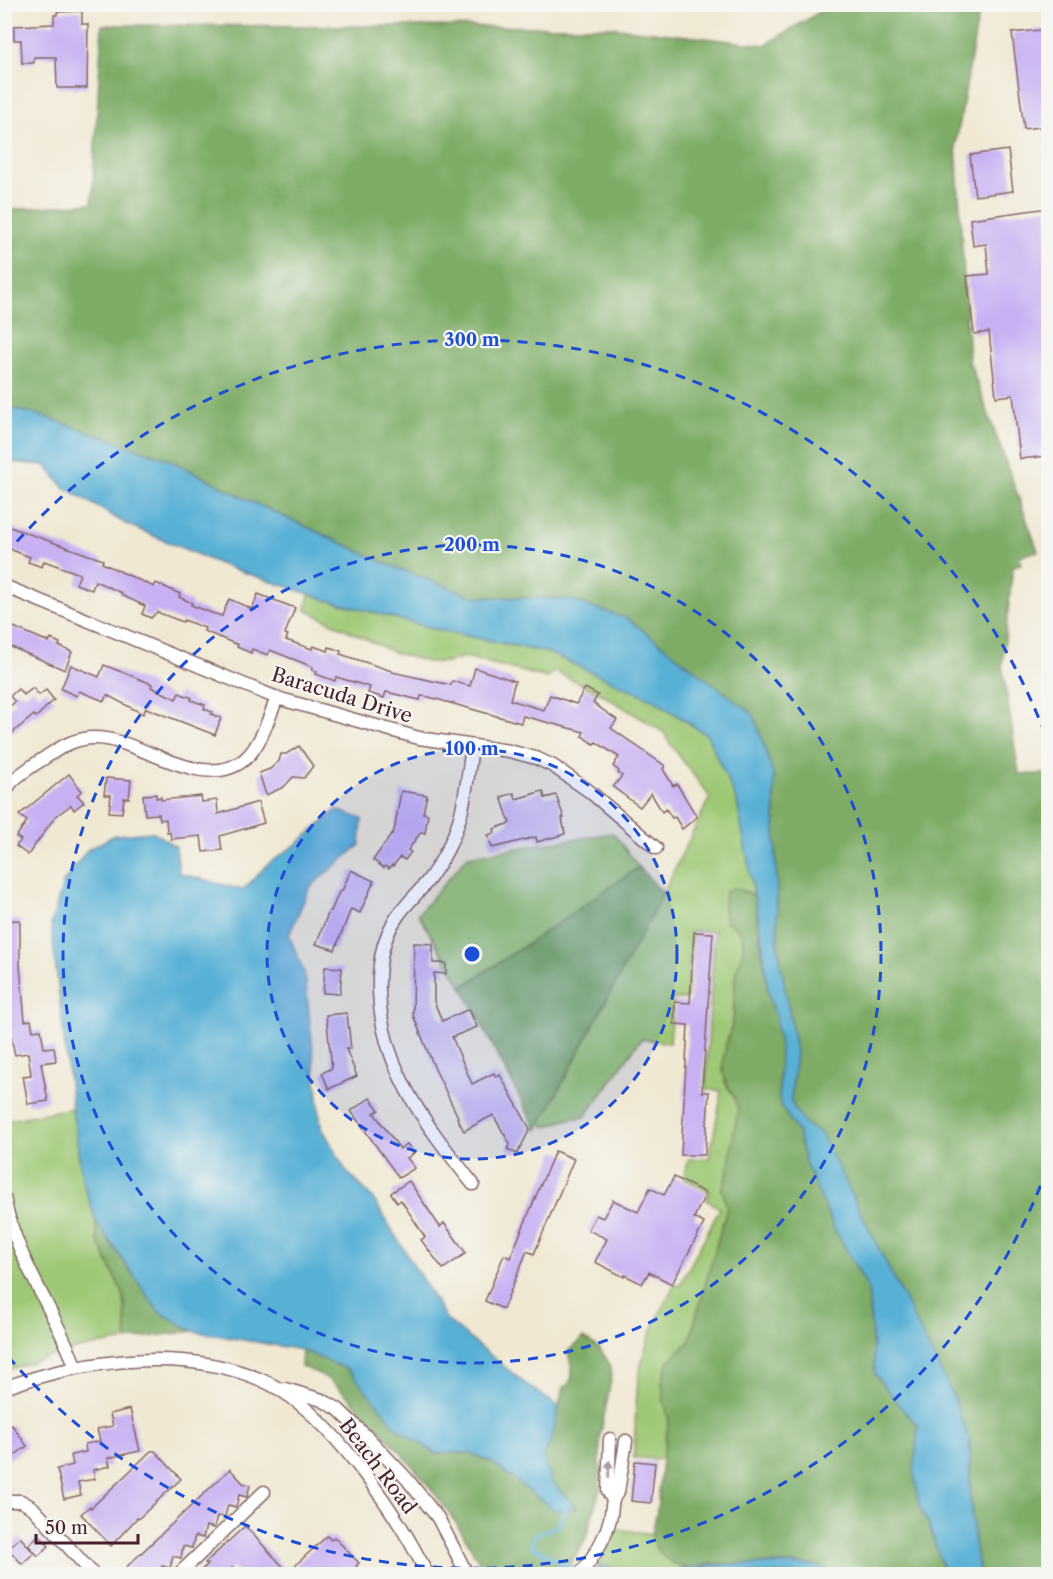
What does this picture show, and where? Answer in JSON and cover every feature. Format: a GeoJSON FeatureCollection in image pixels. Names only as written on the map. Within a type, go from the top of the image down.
{"type":"FeatureCollection","features":[{"type":"Feature","properties":{"kind":"street","name":"Baracuda Drive"},"geometry":{"type":"LineString","coordinates":[[4,586],[277,698],[419,738],[524,754],[553,766],[590,791],[656,848]]}},
{"type":"Feature","properties":{"kind":"street"},"geometry":{"type":"LineString","coordinates":[[4,797],[7,782],[66,744],[80,739],[109,739],[179,765],[207,770],[229,768],[246,759],[256,745],[277,698]]}},
{"type":"Feature","properties":{"kind":"street"},"geometry":{"type":"LineString","coordinates":[[472,746],[466,796],[454,839],[431,877],[397,917],[380,955],[378,974],[379,1000],[385,1036],[399,1077],[419,1113],[473,1184]]}},
{"type":"Feature","properties":{"kind":"street"},"geometry":{"type":"LineString","coordinates":[[4,1198],[23,1255],[66,1340],[76,1368]]}},
{"type":"Feature","properties":{"kind":"street","name":"Beach Road"},"geometry":{"type":"LineString","coordinates":[[4,1388],[39,1375],[135,1361],[183,1361],[217,1365],[270,1384],[297,1401],[345,1450],[415,1550],[428,1575]]}},
{"type":"Feature","properties":{"kind":"street"},"geometry":{"type":"LineString","coordinates":[[270,1384],[322,1400],[338,1409],[368,1438],[407,1479],[438,1518],[467,1575]]}},
{"type":"Feature","properties":{"kind":"street"},"geometry":{"type":"LineString","coordinates":[[580,1575],[595,1555],[610,1519],[612,1498],[608,1491],[610,1439]]}},
{"type":"Feature","properties":{"kind":"street"},"geometry":{"type":"LineString","coordinates":[[612,1498],[618,1492],[626,1441]]}},
{"type":"Feature","properties":{"kind":"street"},"geometry":{"type":"LineString","coordinates":[[179,1575],[264,1492]]}},
{"type":"Feature","properties":{"kind":"street"},"geometry":{"type":"LineString","coordinates":[[4,1501],[21,1501],[33,1508],[93,1575]]}},
{"type":"Feature","properties":{"kind":"green space"},"geometry":{"type":"Polygon","coordinates":[[[831,5],[980,5],[956,144],[969,361],[1038,551],[1020,556],[1021,564],[1013,566],[1002,665],[1019,774],[1048,774],[1048,1574],[981,1574],[976,1557],[970,1497],[970,1441],[887,1265],[821,1133],[806,1125],[791,1100],[796,1052],[778,946],[774,777],[568,599],[475,597],[389,565],[246,499],[170,460],[39,415],[5,407],[5,210],[92,203],[102,25],[610,27],[765,45],[831,5]]]}},
{"type":"Feature","properties":{"kind":"green space"},"geometry":{"type":"Polygon","coordinates":[[[309,594],[435,629],[549,653],[654,700],[707,735],[737,801],[754,895],[744,891],[727,922],[740,929],[743,953],[735,976],[733,1023],[726,1044],[725,1083],[736,1099],[738,1109],[727,1175],[722,1189],[727,1208],[689,1342],[668,1362],[663,1396],[669,1421],[662,1459],[634,1458],[636,1402],[642,1360],[663,1307],[675,1284],[680,1285],[720,1208],[706,1200],[710,1192],[683,1178],[689,1159],[709,1158],[720,1102],[721,1091],[705,1089],[715,931],[692,931],[687,999],[673,999],[670,1043],[641,1039],[585,1117],[568,1119],[546,1127],[541,1124],[663,893],[710,797],[668,741],[665,733],[600,693],[554,671],[548,678],[465,657],[447,662],[428,662],[395,653],[306,610],[309,594]]]}},
{"type":"Feature","properties":{"kind":"green space"},"geometry":{"type":"Polygon","coordinates":[[[613,833],[639,867],[462,987],[418,914],[468,856],[613,833]]]}},
{"type":"Feature","properties":{"kind":"green space"},"geometry":{"type":"Polygon","coordinates":[[[639,867],[663,893],[537,1131],[462,987],[639,867]]]}},
{"type":"Feature","properties":{"kind":"green space"},"geometry":{"type":"Polygon","coordinates":[[[734,888],[754,895],[768,991],[780,1046],[779,1097],[783,1109],[798,1133],[805,1162],[835,1230],[868,1288],[870,1320],[903,1410],[918,1425],[919,1506],[929,1525],[945,1574],[836,1574],[814,1565],[778,1564],[709,1564],[690,1569],[664,1558],[655,1546],[652,1534],[669,1421],[662,1381],[668,1362],[689,1342],[727,1208],[722,1189],[727,1175],[738,1109],[725,1081],[723,1065],[733,1020],[735,979],[743,943],[738,929],[727,922],[724,915],[725,891],[734,888]]]}},
{"type":"Feature","properties":{"kind":"green space"},"geometry":{"type":"Polygon","coordinates":[[[72,1108],[83,1182],[96,1221],[97,1239],[124,1296],[127,1340],[65,1352],[5,1371],[4,1121],[72,1108]]]}},
{"type":"Feature","properties":{"kind":"green space"},"geometry":{"type":"Polygon","coordinates":[[[96,1221],[158,1311],[192,1331],[127,1340],[124,1296],[97,1239],[96,1221]]]}},
{"type":"Feature","properties":{"kind":"green space"},"geometry":{"type":"Polygon","coordinates":[[[583,1338],[594,1344],[602,1353],[609,1363],[612,1375],[600,1437],[600,1489],[585,1541],[564,1574],[485,1574],[447,1510],[400,1452],[337,1386],[323,1376],[301,1366],[302,1350],[349,1370],[397,1428],[435,1453],[470,1453],[491,1462],[556,1511],[576,1507],[552,1482],[543,1457],[551,1440],[563,1387],[568,1384],[572,1376],[568,1351],[583,1338]]]}},
{"type":"Feature","properties":{"kind":"green space"},"geometry":{"type":"Polygon","coordinates":[[[617,1529],[652,1534],[654,1541],[666,1557],[690,1569],[643,1575],[598,1566],[617,1529]]]}},
{"type":"Feature","properties":{"kind":"water"},"geometry":{"type":"Polygon","coordinates":[[[5,407],[39,415],[170,460],[246,499],[389,565],[475,597],[568,599],[628,619],[754,715],[774,777],[778,946],[796,1052],[791,1100],[806,1125],[821,1133],[954,1398],[970,1441],[970,1497],[976,1557],[981,1574],[945,1574],[929,1525],[919,1506],[914,1472],[918,1425],[875,1374],[868,1288],[835,1230],[805,1162],[798,1133],[783,1109],[779,1097],[780,1046],[768,991],[761,934],[737,801],[707,735],[654,700],[549,653],[435,629],[327,600],[222,565],[126,524],[64,487],[45,465],[5,462],[5,407]]]}},
{"type":"Feature","properties":{"kind":"water"},"geometry":{"type":"Polygon","coordinates":[[[337,810],[362,819],[360,845],[310,887],[289,935],[305,975],[321,1126],[346,1171],[372,1197],[447,1320],[522,1381],[559,1407],[551,1441],[543,1457],[552,1482],[576,1508],[556,1511],[491,1462],[470,1453],[435,1453],[397,1428],[349,1370],[302,1350],[192,1331],[158,1311],[96,1221],[83,1182],[72,1108],[51,924],[63,883],[87,850],[115,835],[154,832],[176,847],[179,873],[243,890],[268,864],[298,843],[337,810]]]}},
{"type":"Feature","properties":{"kind":"water"},"geometry":{"type":"Polygon","coordinates":[[[710,1565],[814,1565],[836,1574],[655,1574],[710,1565]]]}},
{"type":"Feature","properties":{"kind":"water"},"geometry":{"type":"Polygon","coordinates":[[[598,1566],[619,1569],[636,1574],[592,1574],[598,1566]]]}},
{"type":"Feature","properties":{"kind":"building"},"geometry":{"type":"Polygon","coordinates":[[[82,11],[82,24],[88,24],[87,88],[57,88],[56,57],[34,57],[34,63],[22,63],[21,40],[14,40],[14,26],[54,24],[54,15],[57,15],[57,12],[82,11]]]}},
{"type":"Feature","properties":{"kind":"building"},"geometry":{"type":"Polygon","coordinates":[[[1048,29],[1048,126],[1024,129],[1012,33],[1048,29]]]}},
{"type":"Feature","properties":{"kind":"building"},"geometry":{"type":"Polygon","coordinates":[[[1008,150],[1013,191],[975,196],[970,155],[1008,150]]]}},
{"type":"Feature","properties":{"kind":"building"},"geometry":{"type":"Polygon","coordinates":[[[1048,208],[1048,456],[1020,459],[1013,395],[996,397],[989,332],[974,334],[967,276],[989,274],[986,244],[973,246],[970,219],[1048,208]]]}},
{"type":"Feature","properties":{"kind":"building"},"geometry":{"type":"Polygon","coordinates":[[[4,525],[103,560],[102,563],[154,587],[156,583],[180,594],[179,597],[192,603],[191,605],[222,616],[229,599],[252,609],[258,594],[295,608],[285,634],[288,635],[286,640],[312,649],[313,646],[328,651],[329,647],[341,651],[340,654],[392,672],[451,685],[452,681],[470,686],[475,668],[515,681],[510,700],[544,710],[550,695],[576,704],[585,688],[598,695],[593,703],[617,720],[611,728],[665,766],[663,769],[673,786],[677,784],[697,817],[682,829],[675,817],[672,818],[666,809],[662,812],[651,793],[640,807],[613,787],[622,776],[613,766],[619,757],[582,736],[584,732],[523,716],[521,723],[429,697],[421,696],[420,700],[386,692],[384,698],[368,693],[370,687],[336,677],[335,681],[316,674],[317,671],[312,670],[313,667],[270,650],[268,655],[252,649],[251,653],[204,631],[205,628],[184,620],[183,622],[157,612],[151,618],[142,614],[145,606],[121,595],[122,593],[95,581],[92,590],[76,584],[80,574],[44,561],[42,567],[28,562],[30,557],[4,547],[4,525]]]}},
{"type":"Feature","properties":{"kind":"building"},"geometry":{"type":"Polygon","coordinates":[[[4,623],[49,642],[51,639],[72,652],[65,670],[4,644],[4,623]]]}},
{"type":"Feature","properties":{"kind":"building"},"geometry":{"type":"Polygon","coordinates":[[[71,665],[99,677],[104,665],[152,684],[151,687],[176,699],[179,693],[192,698],[191,700],[205,705],[204,709],[212,712],[211,714],[221,718],[215,735],[146,708],[143,714],[107,695],[104,701],[79,691],[77,696],[61,689],[71,665]]]}},
{"type":"Feature","properties":{"kind":"building"},"geometry":{"type":"Polygon","coordinates":[[[33,688],[39,695],[46,690],[54,700],[36,717],[34,715],[12,733],[4,724],[4,711],[15,702],[10,696],[18,689],[24,695],[33,688]]]}},
{"type":"Feature","properties":{"kind":"building"},"geometry":{"type":"Polygon","coordinates":[[[299,746],[313,766],[304,778],[293,777],[284,787],[266,795],[259,773],[270,769],[279,761],[281,754],[286,754],[299,746]]]}},
{"type":"Feature","properties":{"kind":"building"},"geometry":{"type":"Polygon","coordinates":[[[69,774],[82,791],[77,795],[84,802],[74,810],[71,805],[55,817],[28,855],[16,846],[21,840],[16,837],[27,821],[19,815],[69,774]]]}},
{"type":"Feature","properties":{"kind":"building"},"geometry":{"type":"Polygon","coordinates":[[[106,778],[131,780],[129,798],[124,798],[122,813],[109,812],[111,795],[104,795],[106,778]]]}},
{"type":"Feature","properties":{"kind":"building"},"geometry":{"type":"Polygon","coordinates":[[[401,791],[427,795],[423,813],[428,814],[425,833],[421,832],[408,850],[411,852],[405,860],[400,857],[389,869],[373,860],[394,831],[401,791]]]}},
{"type":"Feature","properties":{"kind":"building"},"geometry":{"type":"Polygon","coordinates":[[[543,791],[545,798],[556,795],[564,818],[562,818],[565,834],[537,842],[536,837],[492,848],[488,835],[495,833],[494,829],[510,823],[501,797],[514,793],[516,799],[543,791]]]}},
{"type":"Feature","properties":{"kind":"building"},"geometry":{"type":"Polygon","coordinates":[[[156,794],[156,798],[161,797],[161,800],[201,796],[202,802],[217,800],[218,814],[258,802],[264,823],[220,836],[222,850],[203,852],[201,836],[171,839],[170,832],[167,832],[166,819],[160,820],[159,814],[145,815],[143,795],[156,794]]]}},
{"type":"Feature","properties":{"kind":"building"},"geometry":{"type":"Polygon","coordinates":[[[351,870],[374,881],[360,913],[351,909],[335,950],[316,944],[329,911],[340,890],[342,891],[351,870]]]}},
{"type":"Feature","properties":{"kind":"building"},"geometry":{"type":"Polygon","coordinates":[[[20,920],[20,966],[25,1021],[31,1020],[33,1031],[41,1030],[44,1048],[54,1047],[56,1061],[41,1063],[48,1101],[28,1104],[23,1076],[31,1075],[28,1053],[15,1055],[4,1006],[4,921],[20,920]]]}},
{"type":"Feature","properties":{"kind":"building"},"geometry":{"type":"Polygon","coordinates":[[[694,932],[713,933],[702,1092],[709,1092],[705,1155],[681,1155],[688,1025],[674,1024],[675,1002],[690,1003],[694,932]]]}},
{"type":"Feature","properties":{"kind":"building"},"geometry":{"type":"Polygon","coordinates":[[[414,943],[433,944],[433,963],[446,963],[446,974],[434,973],[434,1001],[442,1021],[469,1009],[477,1027],[452,1037],[472,1084],[494,1073],[496,1077],[500,1075],[530,1129],[517,1154],[507,1149],[510,1144],[493,1115],[464,1131],[457,1118],[413,1015],[414,943]]]}},
{"type":"Feature","properties":{"kind":"building"},"geometry":{"type":"Polygon","coordinates":[[[325,967],[342,968],[340,994],[323,993],[325,967]]]}},
{"type":"Feature","properties":{"kind":"building"},"geometry":{"type":"Polygon","coordinates":[[[347,1013],[351,1049],[346,1049],[357,1076],[329,1089],[322,1073],[332,1068],[326,1015],[347,1013]]]}},
{"type":"Feature","properties":{"kind":"building"},"geometry":{"type":"Polygon","coordinates":[[[370,1098],[379,1110],[374,1113],[400,1149],[407,1144],[414,1153],[407,1158],[415,1168],[399,1178],[351,1111],[370,1098]]]}},
{"type":"Feature","properties":{"kind":"building"},"geometry":{"type":"Polygon","coordinates":[[[555,1151],[574,1159],[534,1254],[527,1251],[503,1309],[485,1301],[504,1255],[510,1258],[555,1151]]]}},
{"type":"Feature","properties":{"kind":"building"},"geometry":{"type":"Polygon","coordinates":[[[674,1177],[706,1193],[694,1218],[704,1223],[672,1284],[649,1272],[642,1284],[595,1262],[607,1239],[588,1230],[596,1215],[603,1218],[613,1200],[638,1212],[650,1188],[664,1195],[674,1177]]]}},
{"type":"Feature","properties":{"kind":"building"},"geometry":{"type":"Polygon","coordinates":[[[409,1181],[440,1227],[444,1223],[466,1253],[443,1269],[421,1240],[425,1237],[401,1200],[397,1203],[391,1193],[409,1181]]]}},
{"type":"Feature","properties":{"kind":"building"},"geometry":{"type":"Polygon","coordinates":[[[130,1409],[140,1451],[108,1458],[110,1466],[93,1470],[95,1479],[78,1482],[81,1495],[64,1499],[57,1469],[73,1465],[71,1455],[86,1452],[85,1444],[100,1441],[97,1429],[113,1426],[110,1414],[130,1409]]]}},
{"type":"Feature","properties":{"kind":"building"},"geometry":{"type":"Polygon","coordinates":[[[12,1425],[27,1446],[4,1463],[4,1430],[12,1425]]]}},
{"type":"Feature","properties":{"kind":"building"},"geometry":{"type":"Polygon","coordinates":[[[151,1451],[155,1451],[181,1479],[137,1518],[111,1546],[81,1514],[90,1506],[91,1508],[151,1451]]]}},
{"type":"Feature","properties":{"kind":"building"},"geometry":{"type":"Polygon","coordinates":[[[635,1461],[655,1463],[651,1503],[631,1501],[635,1461]]]}},
{"type":"Feature","properties":{"kind":"building"},"geometry":{"type":"Polygon","coordinates":[[[230,1469],[243,1483],[250,1485],[247,1497],[239,1495],[236,1507],[228,1505],[225,1517],[217,1516],[214,1528],[206,1526],[203,1538],[195,1536],[192,1548],[183,1546],[181,1558],[173,1556],[170,1568],[162,1566],[160,1575],[118,1575],[230,1469]]]}},
{"type":"Feature","properties":{"kind":"building"},"geometry":{"type":"Polygon","coordinates":[[[245,1526],[288,1572],[327,1536],[331,1540],[334,1537],[359,1563],[356,1566],[363,1575],[240,1575],[233,1567],[224,1575],[196,1575],[208,1564],[205,1563],[245,1526]]]}},
{"type":"Feature","properties":{"kind":"building"},"geometry":{"type":"Polygon","coordinates":[[[39,1535],[49,1546],[38,1556],[28,1545],[39,1535]]]}},
{"type":"Feature","properties":{"kind":"building"},"geometry":{"type":"Polygon","coordinates":[[[20,1537],[34,1553],[22,1564],[8,1549],[20,1537]]]}},
{"type":"Feature","properties":{"kind":"waterway"},"geometry":{"type":"LineString","coordinates":[[565,1509],[559,1525],[535,1535],[531,1545],[566,1567],[600,1574]]}}]}
